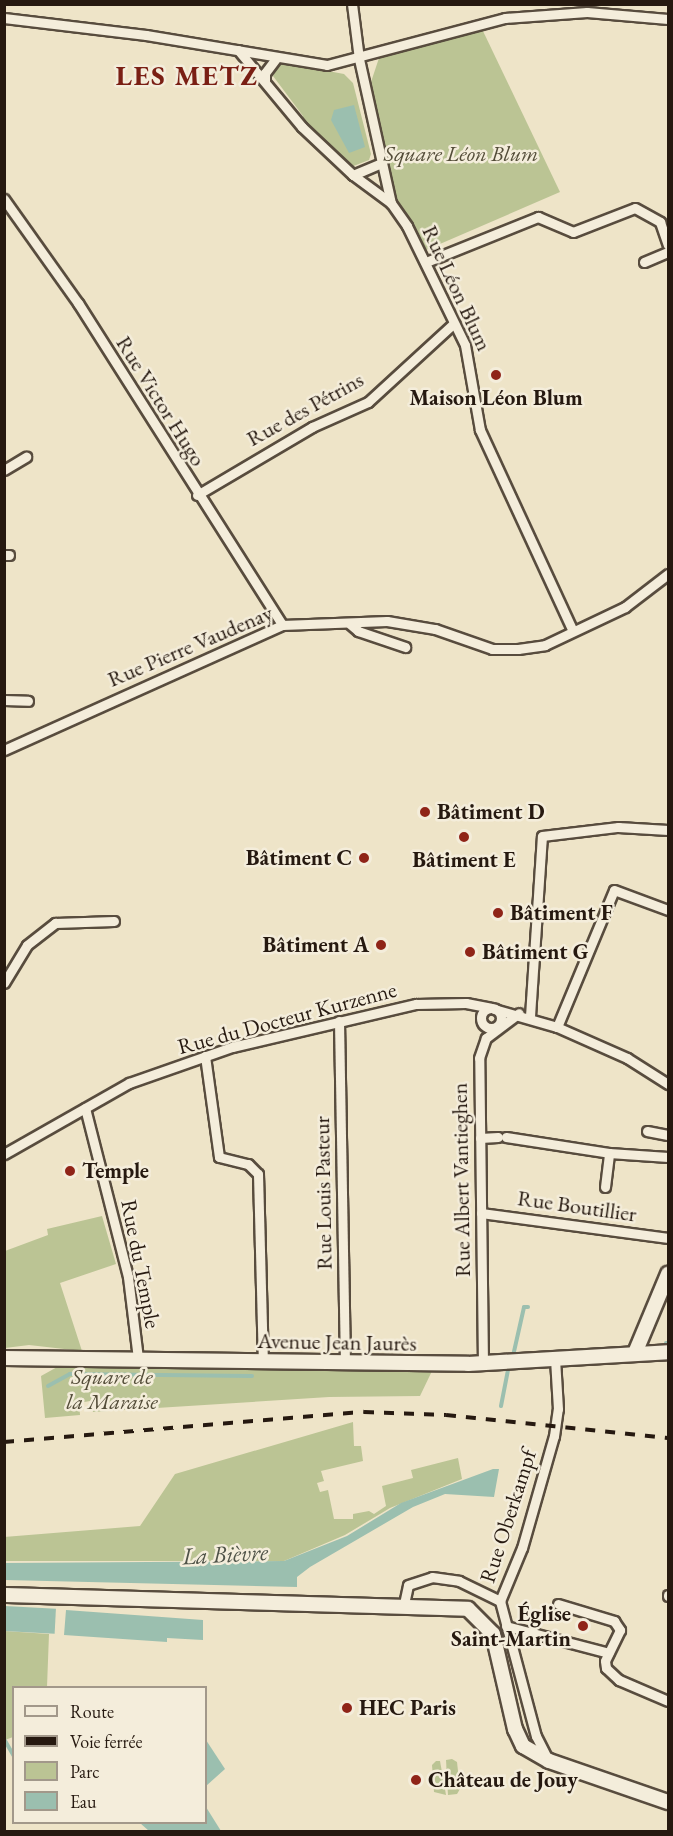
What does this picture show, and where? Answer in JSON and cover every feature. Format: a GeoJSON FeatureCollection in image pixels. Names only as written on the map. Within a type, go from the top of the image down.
{"type":"FeatureCollection","features":[{"type":"Feature","properties":{"kind":"main road"},"geometry":{"type":"LineString","coordinates":[[635,1353],[669,1274]]}},
{"type":"Feature","properties":{"kind":"main road","name":"Avenue Jean Jaurès"},"geometry":{"type":"LineString","coordinates":[[4,1358],[483,1364],[669,1352]]}},
{"type":"Feature","properties":{"kind":"main road"},"geometry":{"type":"LineString","coordinates":[[4,1595],[404,1604],[468,1609],[487,1625],[497,1647],[519,1738],[530,1751],[549,1761],[669,1803]]}},
{"type":"Feature","properties":{"kind":"street","name":"Rue Léon Blum"},"geometry":{"type":"LineString","coordinates":[[352,4],[359,59],[379,164],[391,203],[426,262],[471,364],[480,430],[572,629]]}},
{"type":"Feature","properties":{"kind":"street"},"geometry":{"type":"LineString","coordinates":[[4,18],[238,50],[327,65],[359,59],[385,48],[505,18],[587,12],[669,19]]}},
{"type":"Feature","properties":{"kind":"street"},"geometry":{"type":"LineString","coordinates":[[238,50],[302,127],[353,175],[391,203]]}},
{"type":"Feature","properties":{"kind":"street"},"geometry":{"type":"LineString","coordinates":[[265,81],[265,73],[277,57]]}},
{"type":"Feature","properties":{"kind":"street"},"geometry":{"type":"LineString","coordinates":[[353,175],[379,164]]}},
{"type":"Feature","properties":{"kind":"street","name":"Rue Victor Hugo"},"geometry":{"type":"LineString","coordinates":[[4,199],[78,303],[197,495],[282,625]]}},
{"type":"Feature","properties":{"kind":"street"},"geometry":{"type":"LineString","coordinates":[[426,262],[538,217],[573,232],[635,208],[660,222],[669,245]]}},
{"type":"Feature","properties":{"kind":"street"},"geometry":{"type":"LineString","coordinates":[[644,262],[669,252]]}},
{"type":"Feature","properties":{"kind":"street","name":"Rue des Pétrins"},"geometry":{"type":"LineString","coordinates":[[197,495],[312,427],[368,402],[453,324]]}},
{"type":"Feature","properties":{"kind":"street"},"geometry":{"type":"LineString","coordinates":[[4,470],[26,457]]}},
{"type":"Feature","properties":{"kind":"street","name":"Rue Pierre Vaudenay"},"geometry":{"type":"LineString","coordinates":[[4,750],[282,625],[387,621],[435,629],[492,650],[545,645],[572,629],[625,607],[669,573]]}},
{"type":"Feature","properties":{"kind":"street"},"geometry":{"type":"LineString","coordinates":[[350,624],[358,632],[405,647]]}},
{"type":"Feature","properties":{"kind":"street"},"geometry":{"type":"LineString","coordinates":[[4,700],[28,700]]}},
{"type":"Feature","properties":{"kind":"street"},"geometry":{"type":"LineString","coordinates":[[530,1017],[542,836],[618,827],[669,830]]}},
{"type":"Feature","properties":{"kind":"street"},"geometry":{"type":"LineString","coordinates":[[557,1027],[614,891],[669,910]]}},
{"type":"Feature","properties":{"kind":"street"},"geometry":{"type":"LineString","coordinates":[[4,983],[27,945],[55,923],[114,921]]}},
{"type":"Feature","properties":{"kind":"street","name":"Rue du Docteur Kurzenne"},"geometry":{"type":"LineString","coordinates":[[4,1154],[129,1083],[205,1056],[339,1021],[424,1004],[466,1003],[519,1013],[627,1058],[669,1084]]}},
{"type":"Feature","properties":{"kind":"street"},"geometry":{"type":"LineString","coordinates":[[479,1058],[482,1018],[492,1008],[501,1017],[495,1027]]}},
{"type":"Feature","properties":{"kind":"street","name":"Rue Albert Vantieghen"},"geometry":{"type":"LineString","coordinates":[[483,1364],[479,1058],[486,1038],[519,1013]]}},
{"type":"Feature","properties":{"kind":"street"},"geometry":{"type":"LineString","coordinates":[[482,1018],[486,1026],[495,1027],[506,1023]]}},
{"type":"Feature","properties":{"kind":"street","name":"Rue Louis Pasteur"},"geometry":{"type":"LineString","coordinates":[[339,1021],[345,1364]]}},
{"type":"Feature","properties":{"kind":"street"},"geometry":{"type":"LineString","coordinates":[[205,1056],[219,1157],[248,1164],[258,1174],[263,1362]]}},
{"type":"Feature","properties":{"kind":"street","name":"Rue du Temple"},"geometry":{"type":"LineString","coordinates":[[85,1108],[128,1277],[138,1359]]}},
{"type":"Feature","properties":{"kind":"street"},"geometry":{"type":"LineString","coordinates":[[647,1131],[669,1135]]}},
{"type":"Feature","properties":{"kind":"street"},"geometry":{"type":"LineString","coordinates":[[480,1138],[502,1137],[609,1153],[669,1157]]}},
{"type":"Feature","properties":{"kind":"street"},"geometry":{"type":"LineString","coordinates":[[604,1187],[609,1153]]}},
{"type":"Feature","properties":{"kind":"street","name":"Rue Boutillier"},"geometry":{"type":"LineString","coordinates":[[481,1213],[669,1238]]}},
{"type":"Feature","properties":{"kind":"street","name":"Rue Oberkampf"},"geometry":{"type":"LineString","coordinates":[[404,1604],[408,1585],[432,1577],[459,1581],[500,1601],[522,1548],[554,1436],[558,1409],[555,1359]]}},
{"type":"Feature","properties":{"kind":"street"},"geometry":{"type":"LineString","coordinates":[[500,1601],[536,1736],[549,1761]]}},
{"type":"Feature","properties":{"kind":"street"},"geometry":{"type":"LineString","coordinates":[[558,1604],[582,1609],[619,1626],[618,1638],[609,1653],[606,1668],[612,1675],[669,1701]]}},
{"type":"Feature","properties":{"kind":"street"},"geometry":{"type":"LineString","coordinates":[[506,1626],[609,1653]]}},
{"type":"Feature","properties":{"kind":"green space","name":"Square Léon Blum"},"geometry":{"type":"Polygon","coordinates":[[[482,29],[560,192],[426,250],[397,201],[371,82],[380,55],[482,29]]]}},
{"type":"Feature","properties":{"kind":"green space"},"geometry":{"type":"Polygon","coordinates":[[[280,62],[344,74],[353,83],[371,154],[369,160],[351,167],[303,124],[303,116],[273,76],[280,62]]]}},
{"type":"Feature","properties":{"kind":"green space"},"geometry":{"type":"Polygon","coordinates":[[[102,1216],[116,1264],[60,1283],[82,1351],[29,1345],[5,1348],[5,1251],[48,1235],[47,1229],[102,1216]]]}},
{"type":"Feature","properties":{"kind":"green space","name":"Square de la Maraise"},"geometry":{"type":"Polygon","coordinates":[[[141,1365],[432,1371],[420,1396],[329,1397],[93,1412],[90,1401],[79,1403],[80,1415],[45,1418],[41,1376],[59,1366],[141,1365]]]}},
{"type":"Feature","properties":{"kind":"green space"},"geometry":{"type":"Polygon","coordinates":[[[353,1422],[354,1446],[361,1446],[363,1461],[321,1471],[324,1481],[317,1483],[320,1492],[328,1490],[334,1519],[353,1519],[353,1514],[369,1511],[374,1514],[386,1506],[382,1486],[413,1478],[411,1470],[458,1458],[462,1479],[390,1508],[345,1535],[284,1561],[5,1561],[4,1537],[140,1526],[175,1474],[353,1422]]]}},
{"type":"Feature","properties":{"kind":"green space"},"geometry":{"type":"Polygon","coordinates":[[[4,1631],[49,1634],[47,1686],[12,1686],[12,1737],[5,1740],[4,1631]]]}},
{"type":"Feature","properties":{"kind":"green space"},"geometry":{"type":"Polygon","coordinates":[[[452,1759],[457,1762],[460,1789],[457,1794],[448,1795],[446,1760],[452,1759]]]}},
{"type":"Feature","properties":{"kind":"green space"},"geometry":{"type":"Polygon","coordinates":[[[440,1761],[446,1795],[434,1792],[432,1765],[440,1761]]]}},
{"type":"Feature","properties":{"kind":"water"},"geometry":{"type":"Polygon","coordinates":[[[354,105],[365,147],[349,153],[331,120],[334,110],[354,105]]]}},
{"type":"Feature","properties":{"kind":"water"},"geometry":{"type":"Polygon","coordinates":[[[493,1469],[499,1469],[494,1497],[445,1494],[413,1507],[310,1567],[297,1577],[297,1587],[5,1580],[5,1563],[284,1561],[347,1536],[401,1503],[493,1469]]]}},
{"type":"Feature","properties":{"kind":"water"},"geometry":{"type":"Polygon","coordinates":[[[5,1606],[56,1609],[55,1634],[4,1631],[5,1606]]]}},
{"type":"Feature","properties":{"kind":"water"},"geometry":{"type":"Polygon","coordinates":[[[66,1610],[203,1620],[203,1640],[167,1638],[167,1642],[64,1635],[66,1610]]]}},
{"type":"Feature","properties":{"kind":"water"},"geometry":{"type":"Polygon","coordinates":[[[207,1742],[225,1769],[207,1785],[207,1742]]]}},
{"type":"Feature","properties":{"kind":"water"},"geometry":{"type":"Polygon","coordinates":[[[207,1809],[221,1831],[149,1831],[141,1824],[207,1824],[207,1809]]]}},
{"type":"Feature","properties":{"kind":"waterway","name":"La Bièvre"},"geometry":{"type":"LineString","coordinates":[[513,1356],[524,1307],[528,1307]]}},
{"type":"Feature","properties":{"kind":"waterway","name":"La Bièvre"},"geometry":{"type":"LineString","coordinates":[[501,1406],[508,1371]]}},
{"type":"Feature","properties":{"kind":"waterway"},"geometry":{"type":"LineString","coordinates":[[48,1386],[70,1374],[252,1376]]}},
{"type":"Feature","properties":{"kind":"waterway"},"geometry":{"type":"LineString","coordinates":[[4,1739],[12,1753]]}},
{"type":"Feature","properties":{"kind":"railway"},"geometry":{"type":"LineString","coordinates":[[4,1442],[364,1412],[446,1415],[668,1438]]}},
{"type":"Feature","properties":{"kind":"place","name":"Maison Léon Blum"},"geometry":{"type":"Point","coordinates":[496,375]}},
{"type":"Feature","properties":{"kind":"place","name":"Bâtiment D"},"geometry":{"type":"Point","coordinates":[425,812]}},
{"type":"Feature","properties":{"kind":"place","name":"Bâtiment E"},"geometry":{"type":"Point","coordinates":[464,837]}},
{"type":"Feature","properties":{"kind":"place","name":"Bâtiment C"},"geometry":{"type":"Point","coordinates":[364,858]}},
{"type":"Feature","properties":{"kind":"place","name":"Bâtiment F"},"geometry":{"type":"Point","coordinates":[498,913]}},
{"type":"Feature","properties":{"kind":"place","name":"Bâtiment A"},"geometry":{"type":"Point","coordinates":[381,945]}},
{"type":"Feature","properties":{"kind":"place","name":"Bâtiment G"},"geometry":{"type":"Point","coordinates":[470,952]}},
{"type":"Feature","properties":{"kind":"place","name":"Temple"},"geometry":{"type":"Point","coordinates":[70,1171]}},
{"type":"Feature","properties":{"kind":"place","name":"Église Saint-Martin"},"geometry":{"type":"Point","coordinates":[583,1626]}},
{"type":"Feature","properties":{"kind":"place","name":"HEC Paris"},"geometry":{"type":"Point","coordinates":[347,1708]}},
{"type":"Feature","properties":{"kind":"place","name":"Château de Jouy"},"geometry":{"type":"Point","coordinates":[416,1780]}},
{"type":"Feature","properties":{"kind":"district","name":"LES METZ"},"geometry":{"type":"Point","coordinates":[187,75]}}]}
